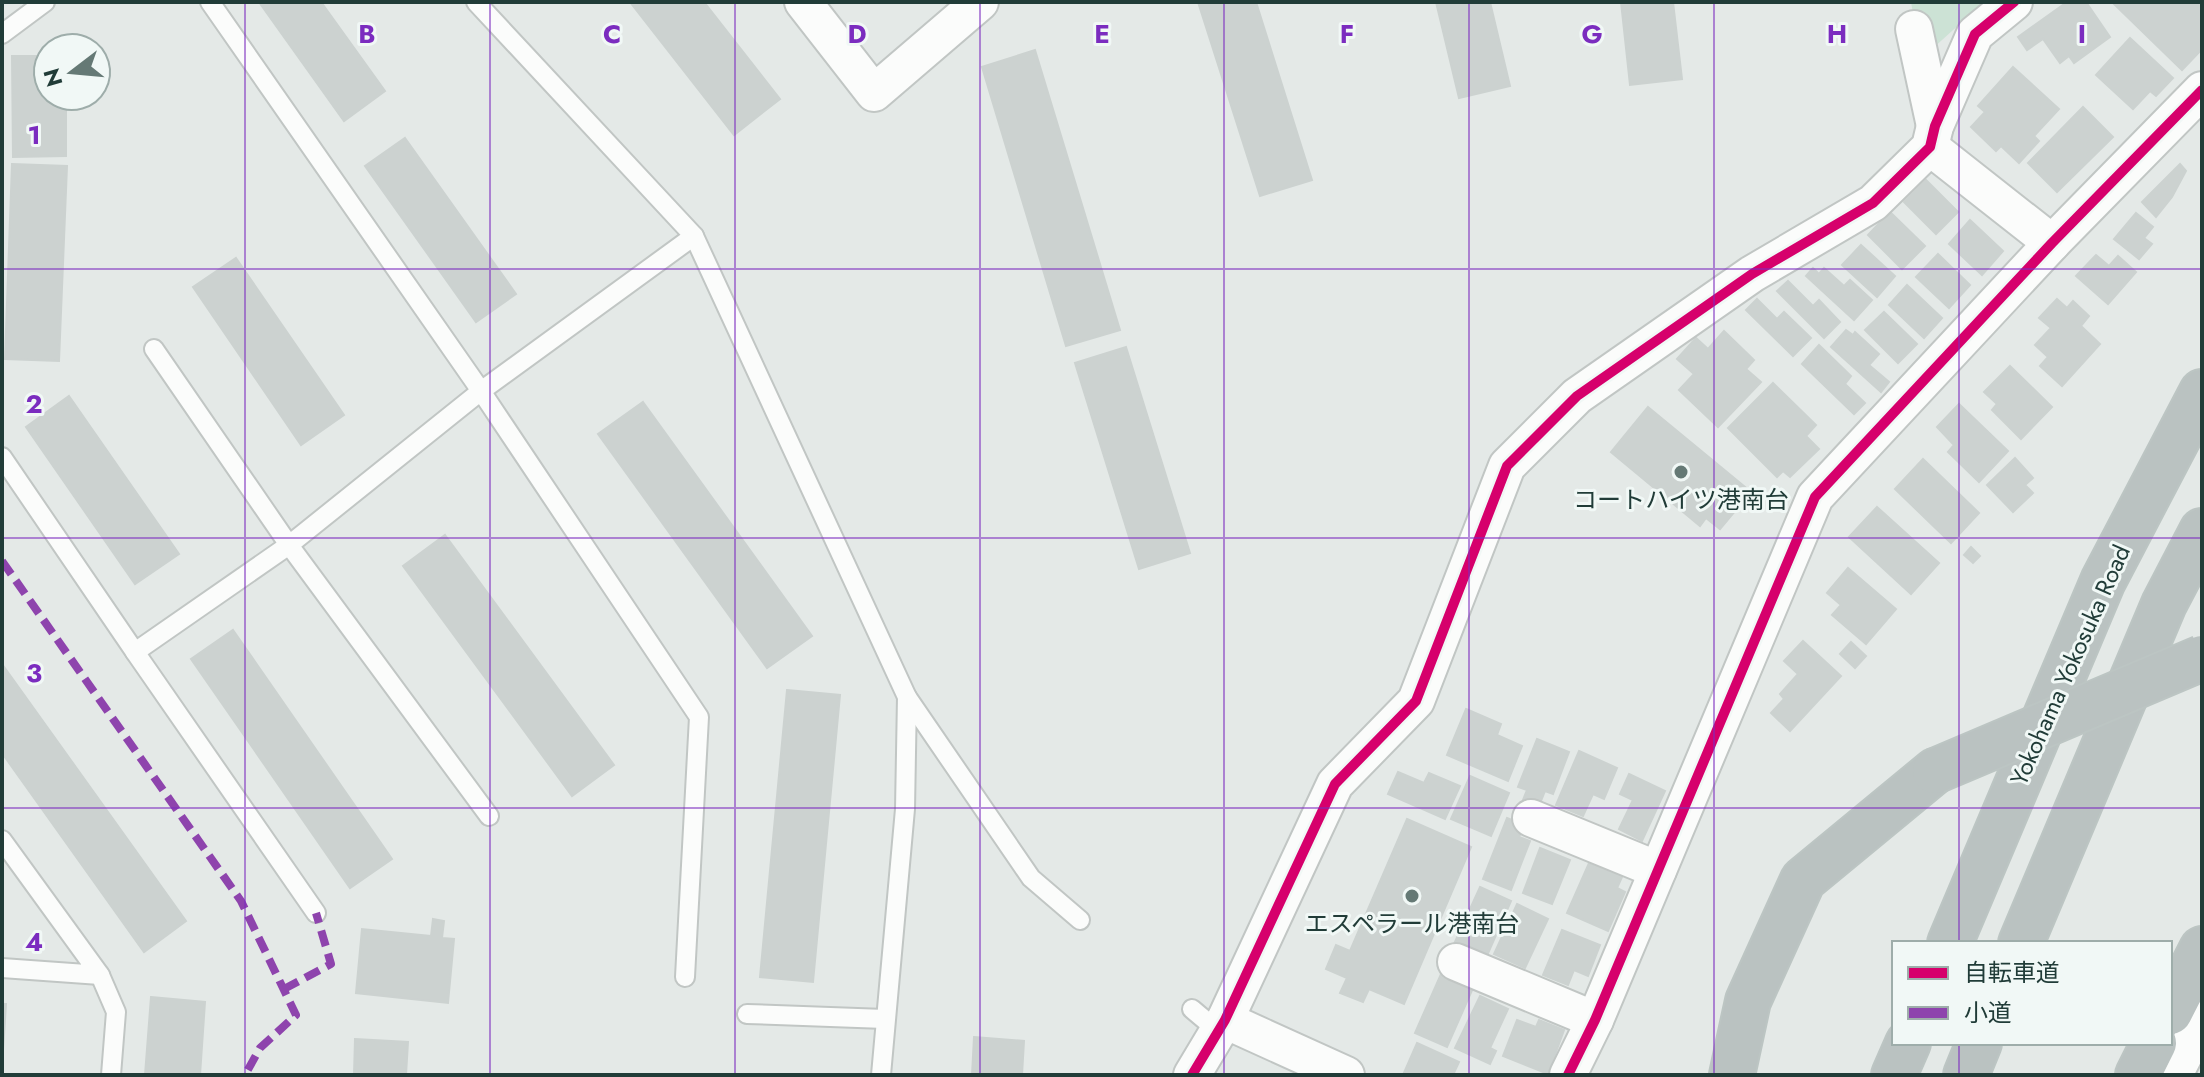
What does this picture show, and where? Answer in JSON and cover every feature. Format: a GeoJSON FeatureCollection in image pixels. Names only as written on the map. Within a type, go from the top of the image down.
{"type":"FeatureCollection","features":[{"type":"Feature","properties":{"kind":"highway","name":"Yokohama Yokosuka Road"},"geometry":{"type":"LineString","coordinates":[[1951,941],[2103,581],[2202,392]]}},
{"type":"Feature","properties":{"kind":"highway"},"geometry":{"type":"LineString","coordinates":[[2022,941],[2164,604],[2202,531]]}},
{"type":"Feature","properties":{"kind":"highway"},"geometry":{"type":"LineString","coordinates":[[1732,1075],[1748,1001],[1803,880],[1935,771],[2202,658]]}},
{"type":"Feature","properties":{"kind":"highway"},"geometry":{"type":"LineString","coordinates":[[2172,1008],[2202,949]]}},
{"type":"Feature","properties":{"kind":"highway"},"geometry":{"type":"LineString","coordinates":[[1894,1075],[1907,1045]]}},
{"type":"Feature","properties":{"kind":"highway"},"geometry":{"type":"LineString","coordinates":[[1966,1075],[1978,1045]]}},
{"type":"Feature","properties":{"kind":"highway"},"geometry":{"type":"LineString","coordinates":[[2138,1075],[2153,1045]]}},
{"type":"Feature","properties":{"kind":"street"},"geometry":{"type":"LineString","coordinates":[[803,2],[874,93],[980,2]]}},
{"type":"Feature","properties":{"kind":"street"},"geometry":{"type":"LineString","coordinates":[[1192,1075],[1211,1020],[1335,784],[1416,701],[1507,466],[1577,396],[1752,274],[1873,203],[1933,137],[1975,34],[2014,2]]}},
{"type":"Feature","properties":{"kind":"street"},"geometry":{"type":"LineString","coordinates":[[1914,29],[1933,137],[2052,243]]}},
{"type":"Feature","properties":{"kind":"street"},"geometry":{"type":"LineString","coordinates":[[1568,1075],[1595,1020],[1815,497],[2052,243],[2202,90]]}},
{"type":"Feature","properties":{"kind":"street"},"geometry":{"type":"LineString","coordinates":[[1531,818],[1658,870]]}},
{"type":"Feature","properties":{"kind":"street"},"geometry":{"type":"LineString","coordinates":[[1456,962],[1595,1020]]}},
{"type":"Feature","properties":{"kind":"street"},"geometry":{"type":"LineString","coordinates":[[1211,1020],[1346,1075]]}},
{"type":"Feature","properties":{"kind":"street"},"geometry":{"type":"LineString","coordinates":[[2174,1075],[2202,1020]]}},
{"type":"Feature","properties":{"kind":"lane"},"geometry":{"type":"LineString","coordinates":[[2,34],[45,2]]}},
{"type":"Feature","properties":{"kind":"lane"},"geometry":{"type":"LineString","coordinates":[[210,2],[481,391],[699,717],[685,977]]}},
{"type":"Feature","properties":{"kind":"lane"},"geometry":{"type":"LineString","coordinates":[[476,2],[694,236],[907,697],[1031,878],[1080,920]]}},
{"type":"Feature","properties":{"kind":"lane"},"geometry":{"type":"LineString","coordinates":[[135,652],[289,545],[481,391],[694,236]]}},
{"type":"Feature","properties":{"kind":"lane"},"geometry":{"type":"LineString","coordinates":[[154,349],[289,545],[489,816]]}},
{"type":"Feature","properties":{"kind":"lane"},"geometry":{"type":"LineString","coordinates":[[2,457],[316,913]]}},
{"type":"Feature","properties":{"kind":"lane"},"geometry":{"type":"LineString","coordinates":[[881,1075],[905,809],[907,697]]}},
{"type":"Feature","properties":{"kind":"lane"},"geometry":{"type":"LineString","coordinates":[[2,840],[100,975],[116,1012],[111,1075]]}},
{"type":"Feature","properties":{"kind":"lane"},"geometry":{"type":"LineString","coordinates":[[2,968],[100,975]]}},
{"type":"Feature","properties":{"kind":"lane"},"geometry":{"type":"LineString","coordinates":[[747,1014],[885,1019]]}},
{"type":"Feature","properties":{"kind":"green space"},"geometry":{"type":"Polygon","coordinates":[[[1911,2],[1984,2],[1921,59],[1911,2]]]}},
{"type":"Feature","properties":{"kind":"building"},"geometry":{"type":"Polygon","coordinates":[[[259,2],[321,2],[385,91],[344,121],[259,2]]]}},
{"type":"Feature","properties":{"kind":"building"},"geometry":{"type":"Polygon","coordinates":[[[630,2],[704,2],[780,99],[734,135],[630,2]]]}},
{"type":"Feature","properties":{"kind":"building"},"geometry":{"type":"Polygon","coordinates":[[[1198,2],[1256,2],[1312,180],[1260,196],[1198,2]]]}},
{"type":"Feature","properties":{"kind":"building"},"geometry":{"type":"Polygon","coordinates":[[[1436,2],[1490,2],[1510,86],[1459,98],[1436,2]]]}},
{"type":"Feature","properties":{"kind":"building"},"geometry":{"type":"Polygon","coordinates":[[[1621,2],[1673,2],[1682,79],[1630,85],[1621,2]]]}},
{"type":"Feature","properties":{"kind":"building"},"geometry":{"type":"Polygon","coordinates":[[[2067,2],[2086,2],[2110,37],[2074,63],[2069,56],[2060,63],[2043,39],[2027,50],[2018,37],[2067,2]]]}},
{"type":"Feature","properties":{"kind":"building"},"geometry":{"type":"Polygon","coordinates":[[[2112,2],[2202,2],[2202,49],[2182,70],[2112,2]]]}},
{"type":"Feature","properties":{"kind":"building"},"geometry":{"type":"Polygon","coordinates":[[[2130,38],[2173,78],[2156,96],[2150,91],[2133,109],[2096,75],[2130,38]]]}},
{"type":"Feature","properties":{"kind":"building"},"geometry":{"type":"Polygon","coordinates":[[[1035,50],[1120,330],[1066,346],[982,67],[1035,50]]]}},
{"type":"Feature","properties":{"kind":"building"},"geometry":{"type":"Polygon","coordinates":[[[12,56],[32,56],[32,112],[66,112],[66,156],[13,157],[12,56]]]}},
{"type":"Feature","properties":{"kind":"building"},"geometry":{"type":"Polygon","coordinates":[[[2013,67],[2059,109],[2034,136],[2039,141],[2019,163],[2001,146],[1996,151],[1971,127],[1985,112],[1978,106],[2013,67]]]}},
{"type":"Feature","properties":{"kind":"building"},"geometry":{"type":"Polygon","coordinates":[[[2083,107],[2113,137],[2057,192],[2028,163],[2083,107]]]}},
{"type":"Feature","properties":{"kind":"building"},"geometry":{"type":"Polygon","coordinates":[[[405,138],[516,294],[476,322],[365,166],[405,138]]]}},
{"type":"Feature","properties":{"kind":"building"},"geometry":{"type":"Polygon","coordinates":[[[12,164],[67,166],[59,361],[5,359],[12,164]]]}},
{"type":"Feature","properties":{"kind":"building"},"geometry":{"type":"Polygon","coordinates":[[[2180,164],[2186,171],[2172,197],[2156,217],[2142,202],[2180,164]]]}},
{"type":"Feature","properties":{"kind":"building"},"geometry":{"type":"Polygon","coordinates":[[[1926,180],[1958,212],[1936,234],[1904,202],[1926,180]]]}},
{"type":"Feature","properties":{"kind":"building"},"geometry":{"type":"Polygon","coordinates":[[[1890,212],[1925,246],[1902,269],[1868,235],[1890,212]]]}},
{"type":"Feature","properties":{"kind":"building"},"geometry":{"type":"Polygon","coordinates":[[[2136,213],[2153,227],[2144,238],[2152,244],[2139,259],[2114,239],[2136,213]]]}},
{"type":"Feature","properties":{"kind":"building"},"geometry":{"type":"Polygon","coordinates":[[[1970,220],[2003,251],[1982,275],[1949,244],[1970,220]]]}},
{"type":"Feature","properties":{"kind":"building"},"geometry":{"type":"Polygon","coordinates":[[[1861,245],[1895,276],[1877,297],[1842,265],[1861,245]]]}},
{"type":"Feature","properties":{"kind":"building"},"geometry":{"type":"Polygon","coordinates":[[[1938,254],[1970,285],[1949,308],[1916,277],[1938,254]]]}},
{"type":"Feature","properties":{"kind":"building"},"geometry":{"type":"Polygon","coordinates":[[[2096,255],[2109,266],[2118,256],[2136,272],[2108,304],[2076,276],[2096,255]]]}},
{"type":"Feature","properties":{"kind":"building"},"geometry":{"type":"Polygon","coordinates":[[[236,258],[344,415],[301,445],[193,287],[236,258]]]}},
{"type":"Feature","properties":{"kind":"building"},"geometry":{"type":"Polygon","coordinates":[[[1813,268],[1819,274],[1824,268],[1844,286],[1850,280],[1872,300],[1854,320],[1806,276],[1813,268]]]}},
{"type":"Feature","properties":{"kind":"building"},"geometry":{"type":"Polygon","coordinates":[[[1788,281],[1813,306],[1819,300],[1840,322],[1824,338],[1777,291],[1788,281]]]}},
{"type":"Feature","properties":{"kind":"building"},"geometry":{"type":"Polygon","coordinates":[[[1907,285],[1942,318],[1924,338],[1889,305],[1907,285]]]}},
{"type":"Feature","properties":{"kind":"building"},"geometry":{"type":"Polygon","coordinates":[[[1757,299],[1777,319],[1784,312],[1811,338],[1793,356],[1746,310],[1757,299]]]}},
{"type":"Feature","properties":{"kind":"building"},"geometry":{"type":"Polygon","coordinates":[[[2057,299],[2067,308],[2073,301],[2089,316],[2081,326],[2100,344],[2062,386],[2040,366],[2048,357],[2035,345],[2051,328],[2039,318],[2057,299]]]}},
{"type":"Feature","properties":{"kind":"building"},"geometry":{"type":"Polygon","coordinates":[[[1884,312],[1917,344],[1898,363],[1865,330],[1884,312]]]}},
{"type":"Feature","properties":{"kind":"building"},"geometry":{"type":"Polygon","coordinates":[[[1846,330],[1853,335],[1855,332],[1879,354],[1869,365],[1889,382],[1881,392],[1831,347],[1846,330]]]}},
{"type":"Feature","properties":{"kind":"building"},"geometry":{"type":"Polygon","coordinates":[[[1724,331],[1754,360],[1746,369],[1761,382],[1718,427],[1679,390],[1694,374],[1677,359],[1696,338],[1708,349],[1724,331]]]}},
{"type":"Feature","properties":{"kind":"building"},"geometry":{"type":"Polygon","coordinates":[[[1819,345],[1851,376],[1845,384],[1865,403],[1854,414],[1802,364],[1819,345]]]}},
{"type":"Feature","properties":{"kind":"building"},"geometry":{"type":"Polygon","coordinates":[[[1126,347],[1190,553],[1139,569],[1075,363],[1126,347]]]}},
{"type":"Feature","properties":{"kind":"building"},"geometry":{"type":"Polygon","coordinates":[[[2010,366],[2052,407],[2021,439],[1992,410],[1997,404],[1984,392],[2010,366]]]}},
{"type":"Feature","properties":{"kind":"building"},"geometry":{"type":"Polygon","coordinates":[[[1773,383],[1816,425],[1806,436],[1819,449],[1790,477],[1783,471],[1777,477],[1728,428],[1773,383]]]}},
{"type":"Feature","properties":{"kind":"building"},"geometry":{"type":"Polygon","coordinates":[[[69,396],[179,554],[135,584],[26,427],[69,396]]]}},
{"type":"Feature","properties":{"kind":"building"},"geometry":{"type":"Polygon","coordinates":[[[643,402],[812,636],[767,668],[598,434],[643,402]]]}},
{"type":"Feature","properties":{"kind":"building"},"geometry":{"type":"Polygon","coordinates":[[[1959,404],[2008,451],[1979,482],[1948,452],[1954,445],[1937,427],[1959,404]]]}},
{"type":"Feature","properties":{"kind":"building","name":"コートハイツ港南台"},"geometry":{"type":"Polygon","coordinates":[[[1648,407],[1751,492],[1720,529],[1706,518],[1700,526],[1611,452],[1648,407]]]}},
{"type":"Feature","properties":{"kind":"building"},"geometry":{"type":"Polygon","coordinates":[[[2015,458],[2033,478],[2025,485],[2033,493],[2013,512],[1987,485],[2015,458]]]}},
{"type":"Feature","properties":{"kind":"building"},"geometry":{"type":"Polygon","coordinates":[[[1923,459],[1979,513],[1951,543],[1895,489],[1923,459]]]}},
{"type":"Feature","properties":{"kind":"building"},"geometry":{"type":"Polygon","coordinates":[[[1877,507],[1939,563],[1911,594],[1849,537],[1877,507]]]}},
{"type":"Feature","properties":{"kind":"building"},"geometry":{"type":"Polygon","coordinates":[[[445,535],[614,765],[572,796],[403,566],[445,535]]]}},
{"type":"Feature","properties":{"kind":"building"},"geometry":{"type":"Polygon","coordinates":[[[1971,547],[1980,556],[1973,563],[1964,555],[1971,547]]]}},
{"type":"Feature","properties":{"kind":"building"},"geometry":{"type":"Polygon","coordinates":[[[1848,568],[1896,609],[1866,644],[1832,615],[1841,605],[1827,593],[1848,568]]]}},
{"type":"Feature","properties":{"kind":"building"},"geometry":{"type":"Polygon","coordinates":[[[233,630],[392,859],[350,888],[191,659],[233,630]]]}},
{"type":"Feature","properties":{"kind":"building"},"geometry":{"type":"Polygon","coordinates":[[[1803,641],[1841,676],[1790,731],[1771,713],[1784,699],[1780,694],[1798,674],[1784,661],[1803,641]]]}},
{"type":"Feature","properties":{"kind":"building"},"geometry":{"type":"Polygon","coordinates":[[[1851,642],[1866,656],[1855,668],[1840,654],[1851,642]]]}},
{"type":"Feature","properties":{"kind":"building"},"geometry":{"type":"Polygon","coordinates":[[[2,664],[186,921],[144,952],[2,753],[2,664]]]}},
{"type":"Feature","properties":{"kind":"building"},"geometry":{"type":"Polygon","coordinates":[[[787,690],[840,695],[813,982],[760,977],[787,690]]]}},
{"type":"Feature","properties":{"kind":"building"},"geometry":{"type":"Polygon","coordinates":[[[1466,709],[1501,724],[1497,735],[1522,746],[1508,781],[1447,755],[1466,709]]]}},
{"type":"Feature","properties":{"kind":"building"},"geometry":{"type":"Polygon","coordinates":[[[1537,739],[1569,752],[1553,794],[1545,791],[1539,806],[1523,800],[1527,790],[1518,787],[1537,739]]]}},
{"type":"Feature","properties":{"kind":"building"},"geometry":{"type":"Polygon","coordinates":[[[1579,751],[1617,768],[1604,799],[1593,794],[1583,816],[1556,805],[1579,751]]]}},
{"type":"Feature","properties":{"kind":"building"},"geometry":{"type":"Polygon","coordinates":[[[1398,772],[1424,783],[1429,773],[1460,786],[1445,819],[1388,794],[1398,772]]]}},
{"type":"Feature","properties":{"kind":"building"},"geometry":{"type":"Polygon","coordinates":[[[1629,774],[1665,791],[1642,841],[1619,829],[1633,800],[1620,794],[1629,774]]]}},
{"type":"Feature","properties":{"kind":"building"},"geometry":{"type":"Polygon","coordinates":[[[1470,776],[1509,793],[1491,836],[1451,819],[1470,776]]]}},
{"type":"Feature","properties":{"kind":"building"},"geometry":{"type":"Polygon","coordinates":[[[1507,818],[1524,825],[1519,837],[1530,841],[1511,890],[1483,879],[1507,818]]]}},
{"type":"Feature","properties":{"kind":"building","name":"エスペラール港南台"},"geometry":{"type":"Polygon","coordinates":[[[1407,819],[1471,847],[1404,1004],[1369,989],[1363,1002],[1340,993],[1347,978],[1326,969],[1336,945],[1350,951],[1407,819]]]}},
{"type":"Feature","properties":{"kind":"building"},"geometry":{"type":"Polygon","coordinates":[[[1540,848],[1570,860],[1552,904],[1523,893],[1540,848]]]}},
{"type":"Feature","properties":{"kind":"building"},"geometry":{"type":"Polygon","coordinates":[[[1589,863],[1622,877],[1617,888],[1625,892],[1608,931],[1567,913],[1589,863]]]}},
{"type":"Feature","properties":{"kind":"building"},"geometry":{"type":"Polygon","coordinates":[[[1480,887],[1511,901],[1486,958],[1454,944],[1480,887]]]}},
{"type":"Feature","properties":{"kind":"building"},"geometry":{"type":"Polygon","coordinates":[[[1517,904],[1548,919],[1525,968],[1494,954],[1517,904]]]}},
{"type":"Feature","properties":{"kind":"building"},"geometry":{"type":"Polygon","coordinates":[[[433,919],[444,921],[442,938],[454,939],[448,1003],[356,993],[362,929],[431,936],[433,919]]]}},
{"type":"Feature","properties":{"kind":"building"},"geometry":{"type":"Polygon","coordinates":[[[1562,930],[1600,945],[1588,976],[1574,970],[1568,985],[1543,975],[1562,930]]]}},
{"type":"Feature","properties":{"kind":"building"},"geometry":{"type":"Polygon","coordinates":[[[1441,974],[1473,988],[1447,1047],[1415,1033],[1441,974]]]}},
{"type":"Feature","properties":{"kind":"building"},"geometry":{"type":"Polygon","coordinates":[[[1480,996],[1508,1009],[1490,1048],[1496,1051],[1490,1064],[1455,1048],[1480,996]]]}},
{"type":"Feature","properties":{"kind":"building"},"geometry":{"type":"Polygon","coordinates":[[[151,997],[205,1002],[200,1075],[145,1075],[151,997]]]}},
{"type":"Feature","properties":{"kind":"building"},"geometry":{"type":"Polygon","coordinates":[[[2,1004],[6,1004],[2,1066],[2,1004]]]}},
{"type":"Feature","properties":{"kind":"building"},"geometry":{"type":"Polygon","coordinates":[[[1517,1020],[1536,1027],[1539,1020],[1564,1030],[1548,1074],[1503,1056],[1517,1020]]]}},
{"type":"Feature","properties":{"kind":"building"},"geometry":{"type":"Polygon","coordinates":[[[974,1037],[1024,1041],[1022,1075],[972,1075],[974,1037]]]}},
{"type":"Feature","properties":{"kind":"building"},"geometry":{"type":"Polygon","coordinates":[[[355,1039],[408,1042],[406,1075],[354,1075],[355,1039]]]}},
{"type":"Feature","properties":{"kind":"building"},"geometry":{"type":"Polygon","coordinates":[[[1417,1043],[1459,1062],[1453,1075],[1403,1075],[1417,1043]]]}},
{"type":"Feature","properties":{"kind":"marked path"},"geometry":{"type":"LineString","coordinates":[[2,561],[241,901],[296,1015],[260,1048],[245,1075]]}},
{"type":"Feature","properties":{"kind":"marked path"},"geometry":{"type":"LineString","coordinates":[[284,989],[331,964],[316,913]]}},
{"type":"Feature","properties":{"kind":"cycle path"},"geometry":{"type":"LineString","coordinates":[[1192,1075],[1225,1020],[1335,784],[1416,701],[1507,466],[1577,396],[1752,274],[1873,203],[1930,147],[1935,126],[1975,34],[2014,2]]}},
{"type":"Feature","properties":{"kind":"cycle path"},"geometry":{"type":"LineString","coordinates":[[1568,1075],[1595,1020],[1815,497],[2052,243],[2202,90]]}},
{"type":"Feature","properties":{"kind":"place","name":"コートハイツ港南台"},"geometry":{"type":"Point","coordinates":[1681,472]}},
{"type":"Feature","properties":{"kind":"place","name":"エスペラール港南台"},"geometry":{"type":"Point","coordinates":[1412,896]}}]}
